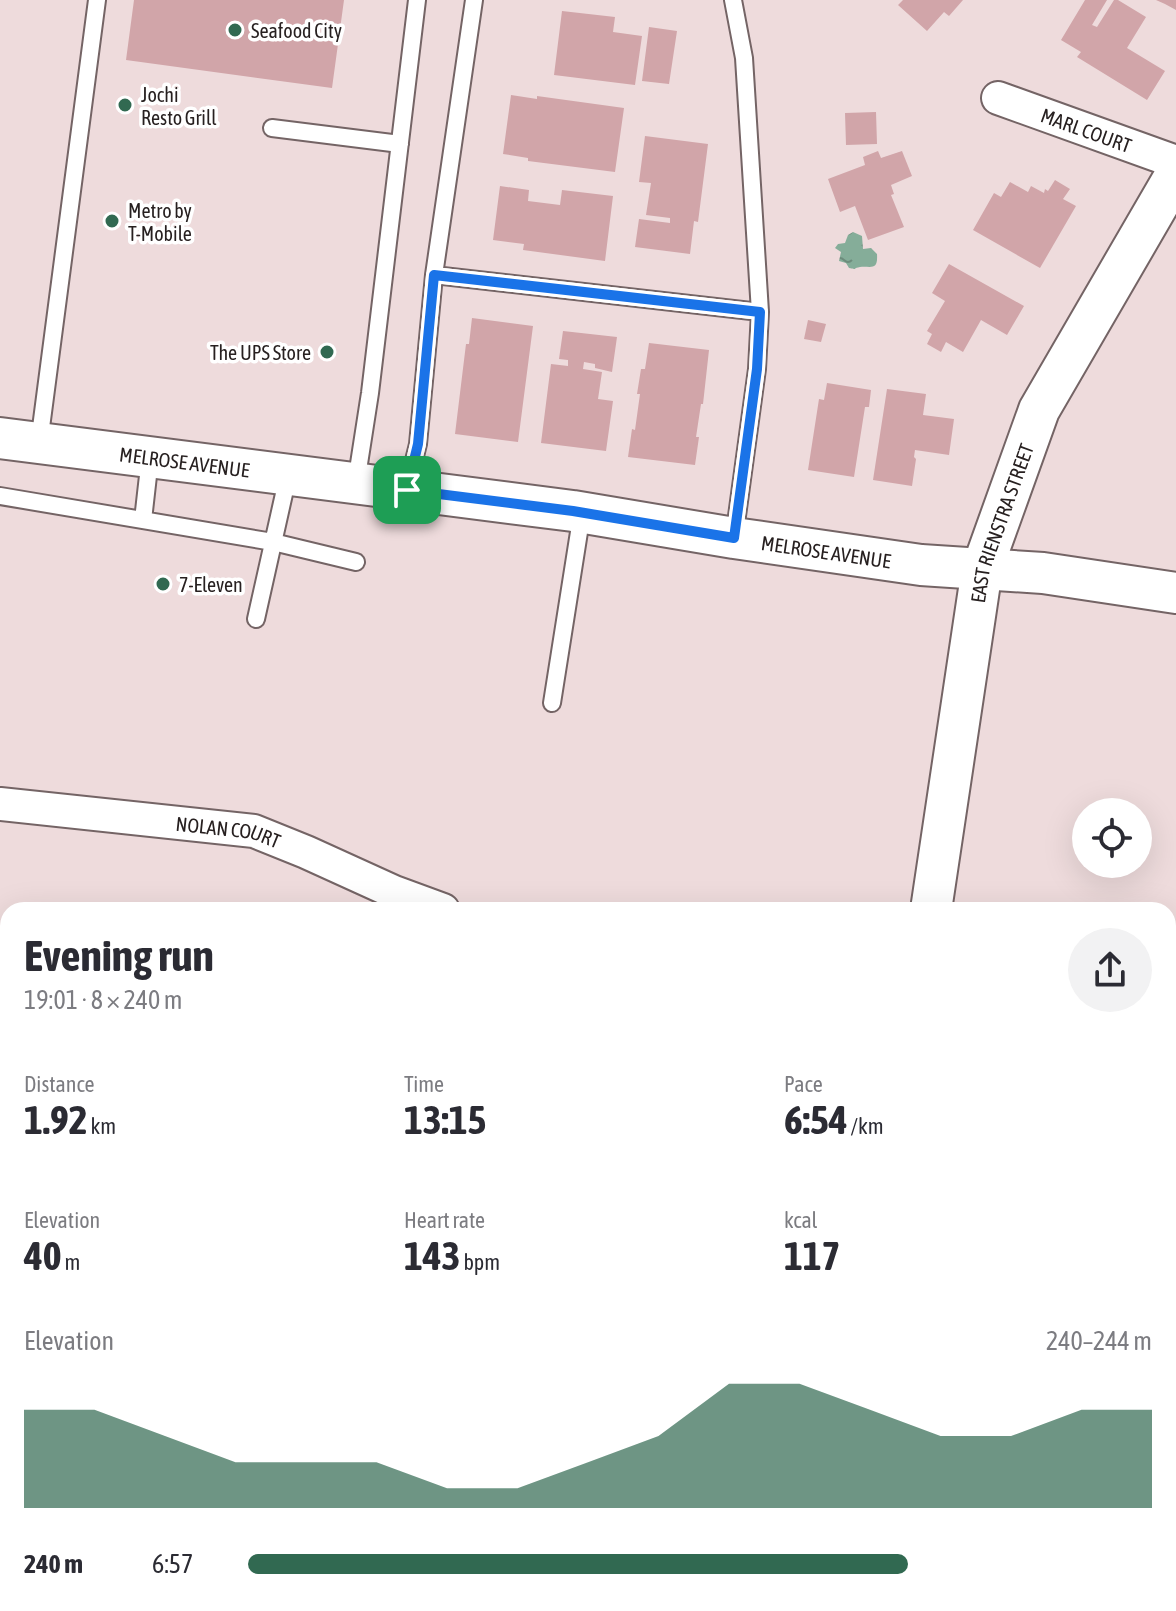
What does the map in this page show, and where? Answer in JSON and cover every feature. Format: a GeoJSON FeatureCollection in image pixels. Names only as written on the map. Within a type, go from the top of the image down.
{"type":"FeatureCollection","features":[{"type":"Feature","properties":{"kind":"street","name":"MARL COURT"},"geometry":{"type":"LineString","coordinates":[[998,98],[1176,162]]}},
{"type":"Feature","properties":{"kind":"street","name":"EAST RIENSTRA STREET"},"geometry":{"type":"LineString","coordinates":[[932,902],[982,569],[1039,410],[1176,174]]}},
{"type":"Feature","properties":{"kind":"street","name":"MELROSE AVENUE"},"geometry":{"type":"LineString","coordinates":[[0,438],[582,513],[921,565],[1043,573],[1176,593]]}},
{"type":"Feature","properties":{"kind":"street","name":"NOLAN COURT"},"geometry":{"type":"LineString","coordinates":[[0,804],[254,831],[421,902]]}},
{"type":"Feature","properties":{"kind":"lane"},"geometry":{"type":"LineString","coordinates":[[39,443],[97,0]]}},
{"type":"Feature","properties":{"kind":"lane"},"geometry":{"type":"LineString","coordinates":[[356,483],[370,393],[417,0]]}},
{"type":"Feature","properties":{"kind":"lane"},"geometry":{"type":"LineString","coordinates":[[407,490],[418,444],[434,275],[474,0]]}},
{"type":"Feature","properties":{"kind":"lane"},"geometry":{"type":"LineString","coordinates":[[733,0],[744,58],[760,312],[757,369],[734,538]]}},
{"type":"Feature","properties":{"kind":"lane"},"geometry":{"type":"LineString","coordinates":[[272,128],[400,144]]}},
{"type":"Feature","properties":{"kind":"lane"},"geometry":{"type":"LineString","coordinates":[[434,275],[760,312]]}},
{"type":"Feature","properties":{"kind":"lane"},"geometry":{"type":"LineString","coordinates":[[143,520],[150,457]]}},
{"type":"Feature","properties":{"kind":"lane"},"geometry":{"type":"LineString","coordinates":[[256,619],[288,475]]}},
{"type":"Feature","properties":{"kind":"lane"},"geometry":{"type":"LineString","coordinates":[[0,496],[273,542],[356,562]]}},
{"type":"Feature","properties":{"kind":"lane"},"geometry":{"type":"LineString","coordinates":[[552,703],[582,513]]}},
{"type":"Feature","properties":{"kind":"water"},"geometry":{"type":"Polygon","coordinates":[[[853,232],[862,236],[863,249],[871,248],[877,254],[873,266],[855,269],[839,261],[841,252],[835,248],[845,243],[853,232]]]}},
{"type":"Feature","properties":{"kind":"building","name":"Seafood City"},"geometry":{"type":"Polygon","coordinates":[[[134,0],[344,0],[332,88],[126,60],[134,0]]]}},
{"type":"Feature","properties":{"kind":"building"},"geometry":{"type":"Polygon","coordinates":[[[903,0],[963,0],[949,16],[944,12],[927,31],[898,5],[903,0]]]}},
{"type":"Feature","properties":{"kind":"building"},"geometry":{"type":"Polygon","coordinates":[[[1085,0],[1107,0],[1092,25],[1097,27],[1114,0],[1146,17],[1127,48],[1165,71],[1147,100],[1077,57],[1081,52],[1061,40],[1085,0]]]}},
{"type":"Feature","properties":{"kind":"building"},"geometry":{"type":"Polygon","coordinates":[[[1156,0],[1176,0],[1176,10],[1165,4],[1156,0]]]}},
{"type":"Feature","properties":{"kind":"building"},"geometry":{"type":"Polygon","coordinates":[[[562,11],[615,17],[613,32],[642,36],[635,85],[554,75],[562,11]]]}},
{"type":"Feature","properties":{"kind":"building"},"geometry":{"type":"Polygon","coordinates":[[[649,27],[677,31],[669,84],[642,81],[649,27]]]}},
{"type":"Feature","properties":{"kind":"building"},"geometry":{"type":"Polygon","coordinates":[[[511,95],[624,108],[615,172],[528,161],[528,158],[503,154],[511,95]]]}},
{"type":"Feature","properties":{"kind":"building"},"geometry":{"type":"Polygon","coordinates":[[[876,112],[877,144],[846,145],[845,113],[876,112]]]}},
{"type":"Feature","properties":{"kind":"building"},"geometry":{"type":"Polygon","coordinates":[[[645,136],[708,144],[698,222],[694,221],[690,254],[635,247],[639,219],[670,223],[670,218],[646,215],[651,183],[639,182],[645,136]]]}},
{"type":"Feature","properties":{"kind":"building"},"geometry":{"type":"Polygon","coordinates":[[[878,151],[881,158],[902,151],[912,176],[891,185],[894,194],[891,195],[904,227],[868,240],[855,206],[840,212],[828,179],[865,165],[863,157],[878,151]]]}},
{"type":"Feature","properties":{"kind":"building"},"geometry":{"type":"Polygon","coordinates":[[[1055,180],[1070,189],[1063,199],[1076,206],[1040,268],[973,230],[994,193],[1001,197],[1010,182],[1028,192],[1031,186],[1044,193],[1055,180]]]}},
{"type":"Feature","properties":{"kind":"building"},"geometry":{"type":"Polygon","coordinates":[[[500,186],[529,190],[528,201],[560,205],[562,190],[613,196],[605,261],[523,250],[524,244],[493,240],[500,186]]]}},
{"type":"Feature","properties":{"kind":"building"},"geometry":{"type":"Polygon","coordinates":[[[949,264],[1024,306],[1007,335],[981,320],[963,352],[946,342],[941,352],[927,344],[932,334],[927,331],[945,301],[932,293],[949,264]]]}},
{"type":"Feature","properties":{"kind":"building"},"geometry":{"type":"Polygon","coordinates":[[[472,318],[533,326],[518,442],[455,434],[472,318]]]}},
{"type":"Feature","properties":{"kind":"building"},"geometry":{"type":"Polygon","coordinates":[[[808,320],[826,324],[821,342],[804,339],[808,320]]]}},
{"type":"Feature","properties":{"kind":"building"},"geometry":{"type":"Polygon","coordinates":[[[563,331],[617,337],[612,372],[584,362],[583,369],[602,372],[598,399],[613,401],[606,451],[541,443],[551,364],[568,366],[568,360],[559,359],[563,331]]]}},
{"type":"Feature","properties":{"kind":"building"},"geometry":{"type":"Polygon","coordinates":[[[649,343],[709,350],[695,465],[628,457],[632,429],[635,430],[641,369],[645,369],[649,343]]]}},
{"type":"Feature","properties":{"kind":"building"},"geometry":{"type":"Polygon","coordinates":[[[827,383],[871,390],[869,407],[865,407],[854,477],[808,470],[819,399],[824,400],[827,383]]]}},
{"type":"Feature","properties":{"kind":"building"},"geometry":{"type":"Polygon","coordinates":[[[887,389],[926,394],[923,415],[954,419],[949,455],[915,450],[912,486],[873,480],[887,389]]]}},
{"type":"Feature","properties":{"kind":"place","name":"Seafood City"},"geometry":{"type":"Point","coordinates":[235,30]}},
{"type":"Feature","properties":{"kind":"place","name":"Jochi Resto Grill"},"geometry":{"type":"Point","coordinates":[125,105]}},
{"type":"Feature","properties":{"kind":"place","name":"Metro by T-Mobile"},"geometry":{"type":"Point","coordinates":[112,221]}},
{"type":"Feature","properties":{"kind":"place","name":"The UPS Store"},"geometry":{"type":"Point","coordinates":[327,352]}},
{"type":"Feature","properties":{"kind":"place","name":"7-Eleven"},"geometry":{"type":"Point","coordinates":[163,584]}},
{"type":"Feature","properties":{"kind":"route"},"geometry":{"type":"LineString","coordinates":[[434,275],[760,312],[757,369],[734,538],[573,511],[407,490],[418,444],[434,275]]}}]}
